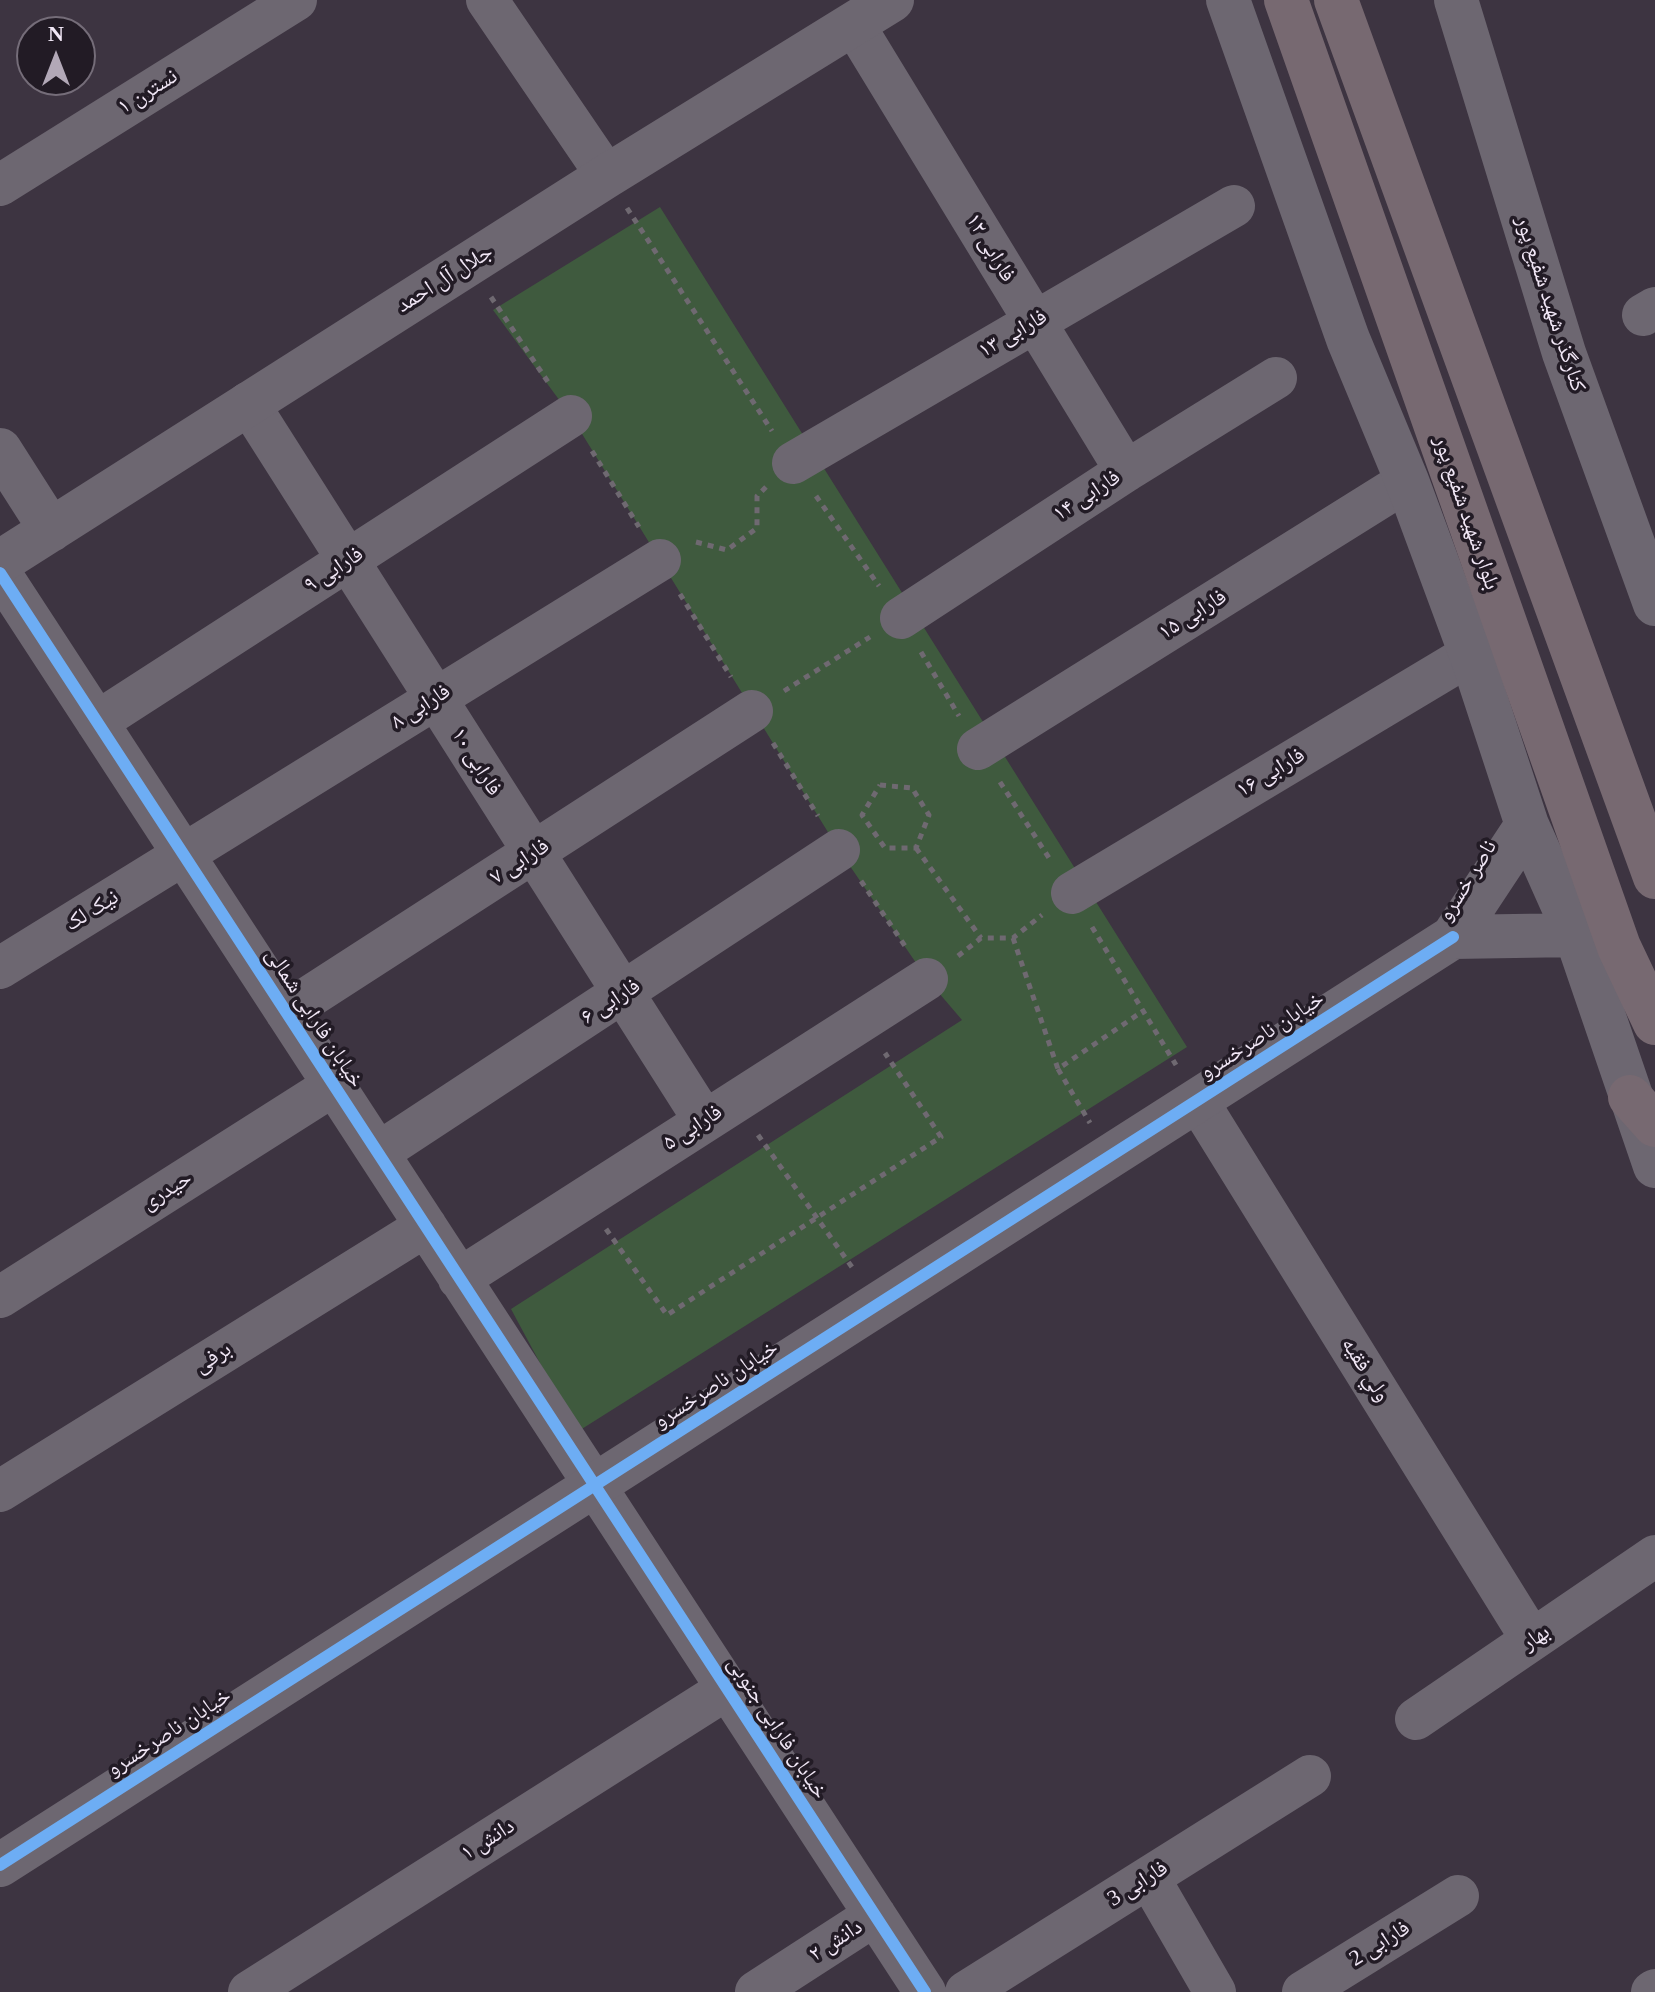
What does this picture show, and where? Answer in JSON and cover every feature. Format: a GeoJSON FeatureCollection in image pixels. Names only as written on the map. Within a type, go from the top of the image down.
{"type":"FeatureCollection","features":[{"type":"Feature","properties":{"kind":"main road","name":"بلوار شهید شفیع پور"},"geometry":{"type":"LineString","coordinates":[[1286,0],[1619,947],[1655,1023]]}},
{"type":"Feature","properties":{"kind":"main road"},"geometry":{"type":"LineString","coordinates":[[1336,0],[1655,877]]}},
{"type":"Feature","properties":{"kind":"street","name":"نسترن ۱"},"geometry":{"type":"LineString","coordinates":[[0,185],[296,0]]}},
{"type":"Feature","properties":{"kind":"street"},"geometry":{"type":"LineString","coordinates":[[487,0],[607,176]]}},
{"type":"Feature","properties":{"kind":"street","name":"جلال آل احمد"},"geometry":{"type":"LineString","coordinates":[[0,562],[607,176],[892,0]]}},
{"type":"Feature","properties":{"kind":"street"},"geometry":{"type":"LineString","coordinates":[[1228,0],[1348,339],[1407,481],[1471,654],[1527,825],[1576,935],[1643,1111],[1655,1166]]}},
{"type":"Feature","properties":{"kind":"street","name":"کنارگذر شهید شفیع پور"},"geometry":{"type":"LineString","coordinates":[[1456,0],[1564,353],[1655,604]]}},
{"type":"Feature","properties":{"kind":"street","name":"فارابی ۱۲"},"geometry":{"type":"LineString","coordinates":[[854,25],[1126,471]]}},
{"type":"Feature","properties":{"kind":"street","name":"فارابی ۱۳"},"geometry":{"type":"LineString","coordinates":[[793,463],[1234,206]]}},
{"type":"Feature","properties":{"kind":"street","name":"فارابی ۱۴"},"geometry":{"type":"LineString","coordinates":[[901,618],[1126,471],[1276,378]]}},
{"type":"Feature","properties":{"kind":"street","name":"فارابی ۱۰"},"geometry":{"type":"LineString","coordinates":[[248,403],[624,994],[720,1111]]}},
{"type":"Feature","properties":{"kind":"street","name":"فارابی ۹"},"geometry":{"type":"LineString","coordinates":[[97,722],[571,416]]}},
{"type":"Feature","properties":{"kind":"street"},"geometry":{"type":"LineString","coordinates":[[0,450],[51,530]]}},
{"type":"Feature","properties":{"kind":"street","name":"فارابی ۱۵"},"geometry":{"type":"LineString","coordinates":[[978,749],[1407,481]]}},
{"type":"Feature","properties":{"kind":"street","name":"فارابی ۸"},"geometry":{"type":"LineString","coordinates":[[184,855],[660,560]]}},
{"type":"Feature","properties":{"kind":"street","name":"خیابان فارابی شمالی"},"geometry":{"type":"LineString","coordinates":[[0,573],[595,1485]]}},
{"type":"Feature","properties":{"kind":"street","name":"فارابی ۱۶"},"geometry":{"type":"LineString","coordinates":[[1072,893],[1471,654]]}},
{"type":"Feature","properties":{"kind":"street","name":"فارابی ۷"},"geometry":{"type":"LineString","coordinates":[[286,1012],[752,711]]}},
{"type":"Feature","properties":{"kind":"street","name":"ناصر خسرو"},"geometry":{"type":"LineString","coordinates":[[1453,937],[1527,825]]}},
{"type":"Feature","properties":{"kind":"street","name":"فارابی ۶"},"geometry":{"type":"LineString","coordinates":[[381,1151],[839,850]]}},
{"type":"Feature","properties":{"kind":"street","name":"نیک لک"},"geometry":{"type":"LineString","coordinates":[[0,968],[184,855]]}},
{"type":"Feature","properties":{"kind":"street","name":"ناصر خسرو"},"geometry":{"type":"LineString","coordinates":[[1453,937],[1576,935]]}},
{"type":"Feature","properties":{"kind":"street","name":"خیابان ناصرخسرو"},"geometry":{"type":"LineString","coordinates":[[0,1865],[1453,937]]}},
{"type":"Feature","properties":{"kind":"street","name":"فارابی ۵"},"geometry":{"type":"LineString","coordinates":[[459,1279],[927,979]]}},
{"type":"Feature","properties":{"kind":"street","name":"حیدری"},"geometry":{"type":"LineString","coordinates":[[0,1297],[334,1085]]}},
{"type":"Feature","properties":{"kind":"street","name":"ولي فقيه"},"geometry":{"type":"LineString","coordinates":[[1197,1100],[1532,1640]]}},
{"type":"Feature","properties":{"kind":"street","name":"برفی"},"geometry":{"type":"LineString","coordinates":[[0,1491],[426,1226]]}},
{"type":"Feature","properties":{"kind":"street","name":"خیابان فارابی جنوبی"},"geometry":{"type":"LineString","coordinates":[[595,1485],[925,1992]]}},
{"type":"Feature","properties":{"kind":"street","name":"بهار"},"geometry":{"type":"LineString","coordinates":[[1416,1719],[1655,1556]]}},
{"type":"Feature","properties":{"kind":"street","name":"دانش ۱"},"geometry":{"type":"LineString","coordinates":[[249,1992],[727,1689]]}},
{"type":"Feature","properties":{"kind":"street","name":"فارابی 3"},"geometry":{"type":"LineString","coordinates":[[966,1992],[1310,1776]]}},
{"type":"Feature","properties":{"kind":"street"},"geometry":{"type":"LineString","coordinates":[[1149,1878],[1215,1992]]}},
{"type":"Feature","properties":{"kind":"street","name":"فارابی 2"},"geometry":{"type":"LineString","coordinates":[[1303,1992],[1458,1896]]}},
{"type":"Feature","properties":{"kind":"street","name":"دانش ۲"},"geometry":{"type":"LineString","coordinates":[[756,1992],[875,1915]]}},
{"type":"Feature","properties":{"kind":"path"},"geometry":{"type":"LineString","coordinates":[[469,263],[571,416],[839,850],[927,979],[981,938],[1013,938],[1072,893]]}},
{"type":"Feature","properties":{"kind":"path"},"geometry":{"type":"LineString","coordinates":[[660,560],[692,541],[727,550],[757,528],[757,496],[793,463]]}},
{"type":"Feature","properties":{"kind":"path"},"geometry":{"type":"LineString","coordinates":[[752,711],[901,618]]}},
{"type":"Feature","properties":{"kind":"path"},"geometry":{"type":"LineString","coordinates":[[880,785],[912,788],[929,815],[916,848],[885,848],[862,815],[880,785]]}},
{"type":"Feature","properties":{"kind":"path"},"geometry":{"type":"LineString","coordinates":[[916,848],[981,938]]}},
{"type":"Feature","properties":{"kind":"path"},"geometry":{"type":"LineString","coordinates":[[1013,938],[1058,1069],[1109,1157]]}},
{"type":"Feature","properties":{"kind":"path"},"geometry":{"type":"LineString","coordinates":[[1058,1069],[1143,1011]]}},
{"type":"Feature","properties":{"kind":"path"},"geometry":{"type":"LineString","coordinates":[[585,1198],[667,1315],[941,1137],[863,1018]]}},
{"type":"Feature","properties":{"kind":"path"},"geometry":{"type":"LineString","coordinates":[[720,1111],[817,1217],[878,1305]]}},
{"type":"Feature","properties":{"kind":"green space"},"geometry":{"type":"Polygon","coordinates":[[[660,207],[1187,1047],[577,1432],[511,1309],[962,1020],[927,979],[839,850],[571,416],[493,310],[660,207]]]}},
{"type":"Feature","properties":{"kind":"cycle path"},"geometry":{"type":"LineString","coordinates":[[0,573],[925,1992]]}},
{"type":"Feature","properties":{"kind":"cycle path"},"geometry":{"type":"LineString","coordinates":[[0,1865],[1453,937]]}}]}
